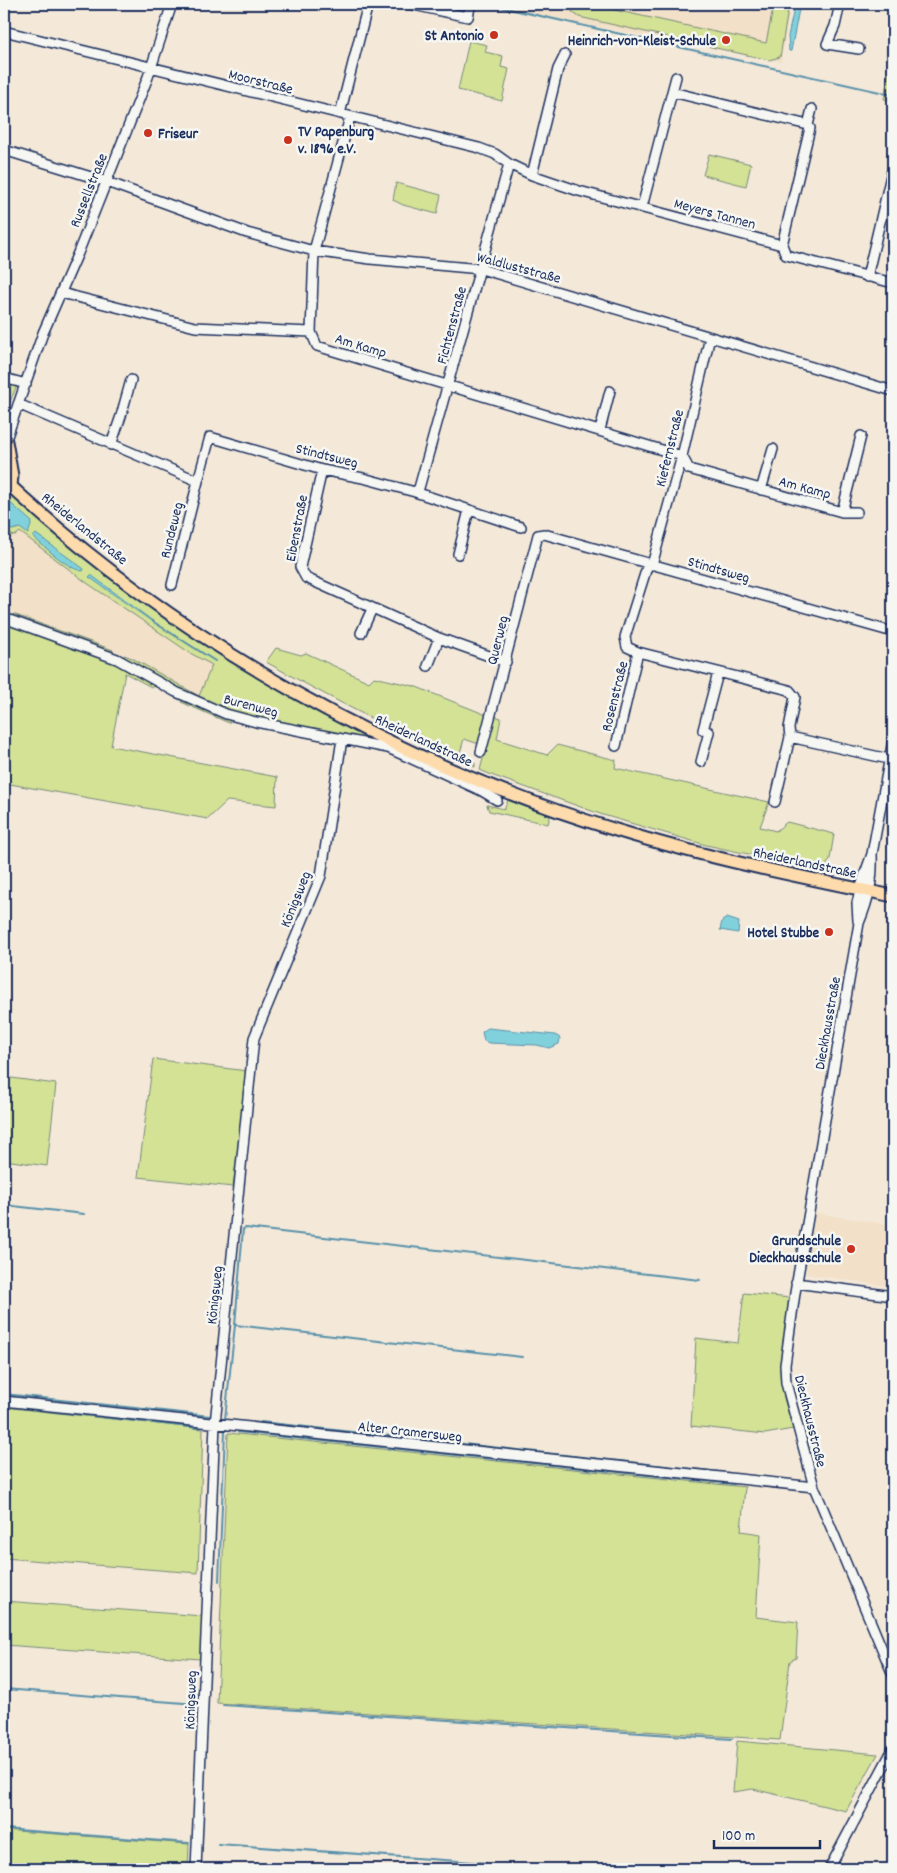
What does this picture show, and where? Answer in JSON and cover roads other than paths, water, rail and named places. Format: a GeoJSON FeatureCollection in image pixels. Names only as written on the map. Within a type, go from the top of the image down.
{"type":"FeatureCollection","features":[{"type":"Feature","properties":{"kind":"main road"},"geometry":{"type":"LineString","coordinates":[[5,440],[12,476],[7,483]]}},
{"type":"Feature","properties":{"kind":"main road","name":"Rheiderlandstraße"},"geometry":{"type":"LineString","coordinates":[[7,483],[95,558],[164,609],[228,652],[271,679],[363,729],[427,759],[531,801],[615,830],[717,858],[893,896]]}},
{"type":"Feature","properties":{"kind":"street","name":"Russellstraße"},"geometry":{"type":"LineString","coordinates":[[5,440],[43,333],[61,293],[151,68],[172,4]]}},
{"type":"Feature","properties":{"kind":"street"},"geometry":{"type":"LineString","coordinates":[[340,114],[368,4]]}},
{"type":"Feature","properties":{"kind":"street"},"geometry":{"type":"LineString","coordinates":[[410,4],[468,17],[470,7]]}},
{"type":"Feature","properties":{"kind":"street"},"geometry":{"type":"LineString","coordinates":[[840,4],[827,44],[859,49]]}},
{"type":"Feature","properties":{"kind":"street","name":"Moorstraße"},"geometry":{"type":"LineString","coordinates":[[4,31],[479,148],[495,154],[509,164]]}},
{"type":"Feature","properties":{"kind":"street"},"geometry":{"type":"LineString","coordinates":[[532,175],[558,69],[565,55]]}},
{"type":"Feature","properties":{"kind":"street"},"geometry":{"type":"LineString","coordinates":[[642,207],[676,76]]}},
{"type":"Feature","properties":{"kind":"street"},"geometry":{"type":"LineString","coordinates":[[672,92],[808,125]]}},
{"type":"Feature","properties":{"kind":"street"},"geometry":{"type":"LineString","coordinates":[[782,245],[810,128],[808,125],[812,109]]}},
{"type":"Feature","properties":{"kind":"street"},"geometry":{"type":"LineString","coordinates":[[61,293],[195,327],[311,332],[314,251],[350,117]]}},
{"type":"Feature","properties":{"kind":"street","name":"Waldluststraße"},"geometry":{"type":"LineString","coordinates":[[4,150],[106,182],[247,233],[314,251],[370,260],[481,269],[893,392]]}},
{"type":"Feature","properties":{"kind":"street","name":"Meyers Tannen"},"geometry":{"type":"LineString","coordinates":[[509,164],[532,175],[580,191],[782,245],[786,255],[893,283]]}},
{"type":"Feature","properties":{"kind":"street","name":"Fichtenstraße"},"geometry":{"type":"LineString","coordinates":[[415,492],[419,488],[449,386],[509,164]]}},
{"type":"Feature","properties":{"kind":"street"},"geometry":{"type":"LineString","coordinates":[[867,277],[893,167]]}},
{"type":"Feature","properties":{"kind":"street","name":"Am Kamp"},"geometry":{"type":"LineString","coordinates":[[311,332],[316,346],[682,456],[689,469],[842,512],[858,512]]}},
{"type":"Feature","properties":{"kind":"street","name":"Kiefernstraße"},"geometry":{"type":"LineString","coordinates":[[650,564],[682,456],[710,338]]}},
{"type":"Feature","properties":{"kind":"street"},"geometry":{"type":"LineString","coordinates":[[4,378],[26,384]]}},
{"type":"Feature","properties":{"kind":"street"},"geometry":{"type":"LineString","coordinates":[[111,445],[131,380]]}},
{"type":"Feature","properties":{"kind":"street"},"geometry":{"type":"LineString","coordinates":[[600,430],[610,391]]}},
{"type":"Feature","properties":{"kind":"street"},"geometry":{"type":"LineString","coordinates":[[18,404],[198,481]]}},
{"type":"Feature","properties":{"kind":"street","name":"Stindtsweg"},"geometry":{"type":"LineString","coordinates":[[208,438],[210,436],[322,470],[363,478],[415,492],[521,527]]}},
{"type":"Feature","properties":{"kind":"street","name":"Am Kamp"},"geometry":{"type":"LineString","coordinates":[[842,512],[861,436]]}},
{"type":"Feature","properties":{"kind":"street","name":"Rundeweg"},"geometry":{"type":"LineString","coordinates":[[172,585],[208,438]]}},
{"type":"Feature","properties":{"kind":"street","name":"Am Kamp"},"geometry":{"type":"LineString","coordinates":[[761,490],[773,450]]}},
{"type":"Feature","properties":{"kind":"street","name":"Eibenstraße"},"geometry":{"type":"LineString","coordinates":[[322,470],[300,567],[306,578],[439,638],[506,662]]}},
{"type":"Feature","properties":{"kind":"street"},"geometry":{"type":"LineString","coordinates":[[458,554],[469,510]]}},
{"type":"Feature","properties":{"kind":"street","name":"Stindtsweg"},"geometry":{"type":"LineString","coordinates":[[538,535],[544,534],[893,632]]}},
{"type":"Feature","properties":{"kind":"street","name":"Querweg"},"geometry":{"type":"LineString","coordinates":[[482,752],[538,535]]}},
{"type":"Feature","properties":{"kind":"street","name":"Rosenstraße"},"geometry":{"type":"LineString","coordinates":[[650,564],[625,638],[627,647],[638,652],[789,690],[795,697],[789,728],[790,737],[775,802]]}},
{"type":"Feature","properties":{"kind":"street"},"geometry":{"type":"LineString","coordinates":[[361,634],[372,609]]}},
{"type":"Feature","properties":{"kind":"street","name":"Burenweg"},"geometry":{"type":"LineString","coordinates":[[4,618],[117,659],[176,692],[226,714],[256,722],[388,748],[482,791],[496,800]]}},
{"type":"Feature","properties":{"kind":"street"},"geometry":{"type":"LineString","coordinates":[[428,666],[439,638]]}},
{"type":"Feature","properties":{"kind":"street","name":"Rosenstraße"},"geometry":{"type":"LineString","coordinates":[[616,746],[638,652]]}},
{"type":"Feature","properties":{"kind":"street"},"geometry":{"type":"LineString","coordinates":[[701,762],[709,732],[704,730],[718,673]]}},
{"type":"Feature","properties":{"kind":"street"},"geometry":{"type":"LineString","coordinates":[[790,737],[891,760]]}},
{"type":"Feature","properties":{"kind":"street","name":"Königsweg"},"geometry":{"type":"LineString","coordinates":[[196,1869],[215,1424],[254,1038],[321,876],[342,739]]}},
{"type":"Feature","properties":{"kind":"street","name":"Dieckhausstraße"},"geometry":{"type":"LineString","coordinates":[[893,740],[891,760],[865,890],[857,903],[858,923],[796,1283],[785,1365],[786,1383],[814,1487],[893,1675]]}},
{"type":"Feature","properties":{"kind":"street"},"geometry":{"type":"LineString","coordinates":[[796,1283],[893,1296]]}},
{"type":"Feature","properties":{"kind":"street","name":"Alter Cramersweg"},"geometry":{"type":"LineString","coordinates":[[4,1400],[814,1487]]}},
{"type":"Feature","properties":{"kind":"street"},"geometry":{"type":"LineString","coordinates":[[829,1869],[893,1750]]}},
{"type":"Feature","properties":{"kind":"water"},"geometry":{"type":"Polygon","coordinates":[[[795,4],[800,4],[791,51],[789,51],[788,36],[795,4]]]}},
{"type":"Feature","properties":{"kind":"water"},"geometry":{"type":"Polygon","coordinates":[[[7,500],[32,522],[28,534],[20,528],[12,530],[4,527],[4,501],[7,500]]]}},
{"type":"Feature","properties":{"kind":"water"},"geometry":{"type":"Polygon","coordinates":[[[36,534],[84,569],[83,571],[71,567],[57,557],[33,537],[36,534]]]}},
{"type":"Feature","properties":{"kind":"water"},"geometry":{"type":"Polygon","coordinates":[[[91,575],[154,622],[154,623],[89,577],[91,575]]]}},
{"type":"Feature","properties":{"kind":"water"},"geometry":{"type":"Polygon","coordinates":[[[727,918],[739,922],[738,933],[720,930],[722,921],[727,918]]]}},
{"type":"Feature","properties":{"kind":"water"},"geometry":{"type":"Polygon","coordinates":[[[488,1028],[555,1035],[560,1038],[559,1044],[549,1048],[537,1045],[489,1043],[484,1041],[482,1032],[488,1028]]]}},
{"type":"Feature","properties":{"kind":"waterway"},"geometry":{"type":"LineString","coordinates":[[487,4],[893,95]]}},
{"type":"Feature","properties":{"kind":"waterway"},"geometry":{"type":"LineString","coordinates":[[152,621],[215,661]]}},
{"type":"Feature","properties":{"kind":"waterway"},"geometry":{"type":"LineString","coordinates":[[4,1205],[84,1214]]}},
{"type":"Feature","properties":{"kind":"waterway"},"geometry":{"type":"LineString","coordinates":[[235,1325],[243,1229],[246,1228],[700,1280]]}},
{"type":"Feature","properties":{"kind":"waterway"},"geometry":{"type":"LineString","coordinates":[[225,1419],[235,1325],[522,1357]]}},
{"type":"Feature","properties":{"kind":"waterway"},"geometry":{"type":"LineString","coordinates":[[4,1394],[210,1416]]}},
{"type":"Feature","properties":{"kind":"waterway"},"geometry":{"type":"LineString","coordinates":[[4,1406],[199,1428]]}},
{"type":"Feature","properties":{"kind":"waterway"},"geometry":{"type":"LineString","coordinates":[[261,1422],[730,1473]]}},
{"type":"Feature","properties":{"kind":"waterway"},"geometry":{"type":"LineString","coordinates":[[219,1581],[225,1431]]}},
{"type":"Feature","properties":{"kind":"waterway"},"geometry":{"type":"LineString","coordinates":[[238,1432],[734,1484]]}},
{"type":"Feature","properties":{"kind":"waterway"},"geometry":{"type":"LineString","coordinates":[[4,1689],[197,1704]]}},
{"type":"Feature","properties":{"kind":"waterway"},"geometry":{"type":"LineString","coordinates":[[223,1705],[732,1739]]}},
{"type":"Feature","properties":{"kind":"waterway"},"geometry":{"type":"LineString","coordinates":[[4,1829],[189,1843]]}},
{"type":"Feature","properties":{"kind":"waterway"},"geometry":{"type":"LineString","coordinates":[[218,1844],[486,1863]]}},
{"type":"Feature","properties":{"kind":"place","name":"St Antonio"},"geometry":{"type":"Point","coordinates":[494,35]}},
{"type":"Feature","properties":{"kind":"place","name":"Heinrich-von-Kleist-Schule"},"geometry":{"type":"Point","coordinates":[726,40]}},
{"type":"Feature","properties":{"kind":"place","name":"Friseur"},"geometry":{"type":"Point","coordinates":[148,133]}},
{"type":"Feature","properties":{"kind":"place","name":"TV Papenburg v. 1896 e.V."},"geometry":{"type":"Point","coordinates":[288,140]}},
{"type":"Feature","properties":{"kind":"place","name":"Hotel Stubbe"},"geometry":{"type":"Point","coordinates":[829,932]}},
{"type":"Feature","properties":{"kind":"place","name":"Grundschule Dieckhausschule"},"geometry":{"type":"Point","coordinates":[851,1249]}}]}
